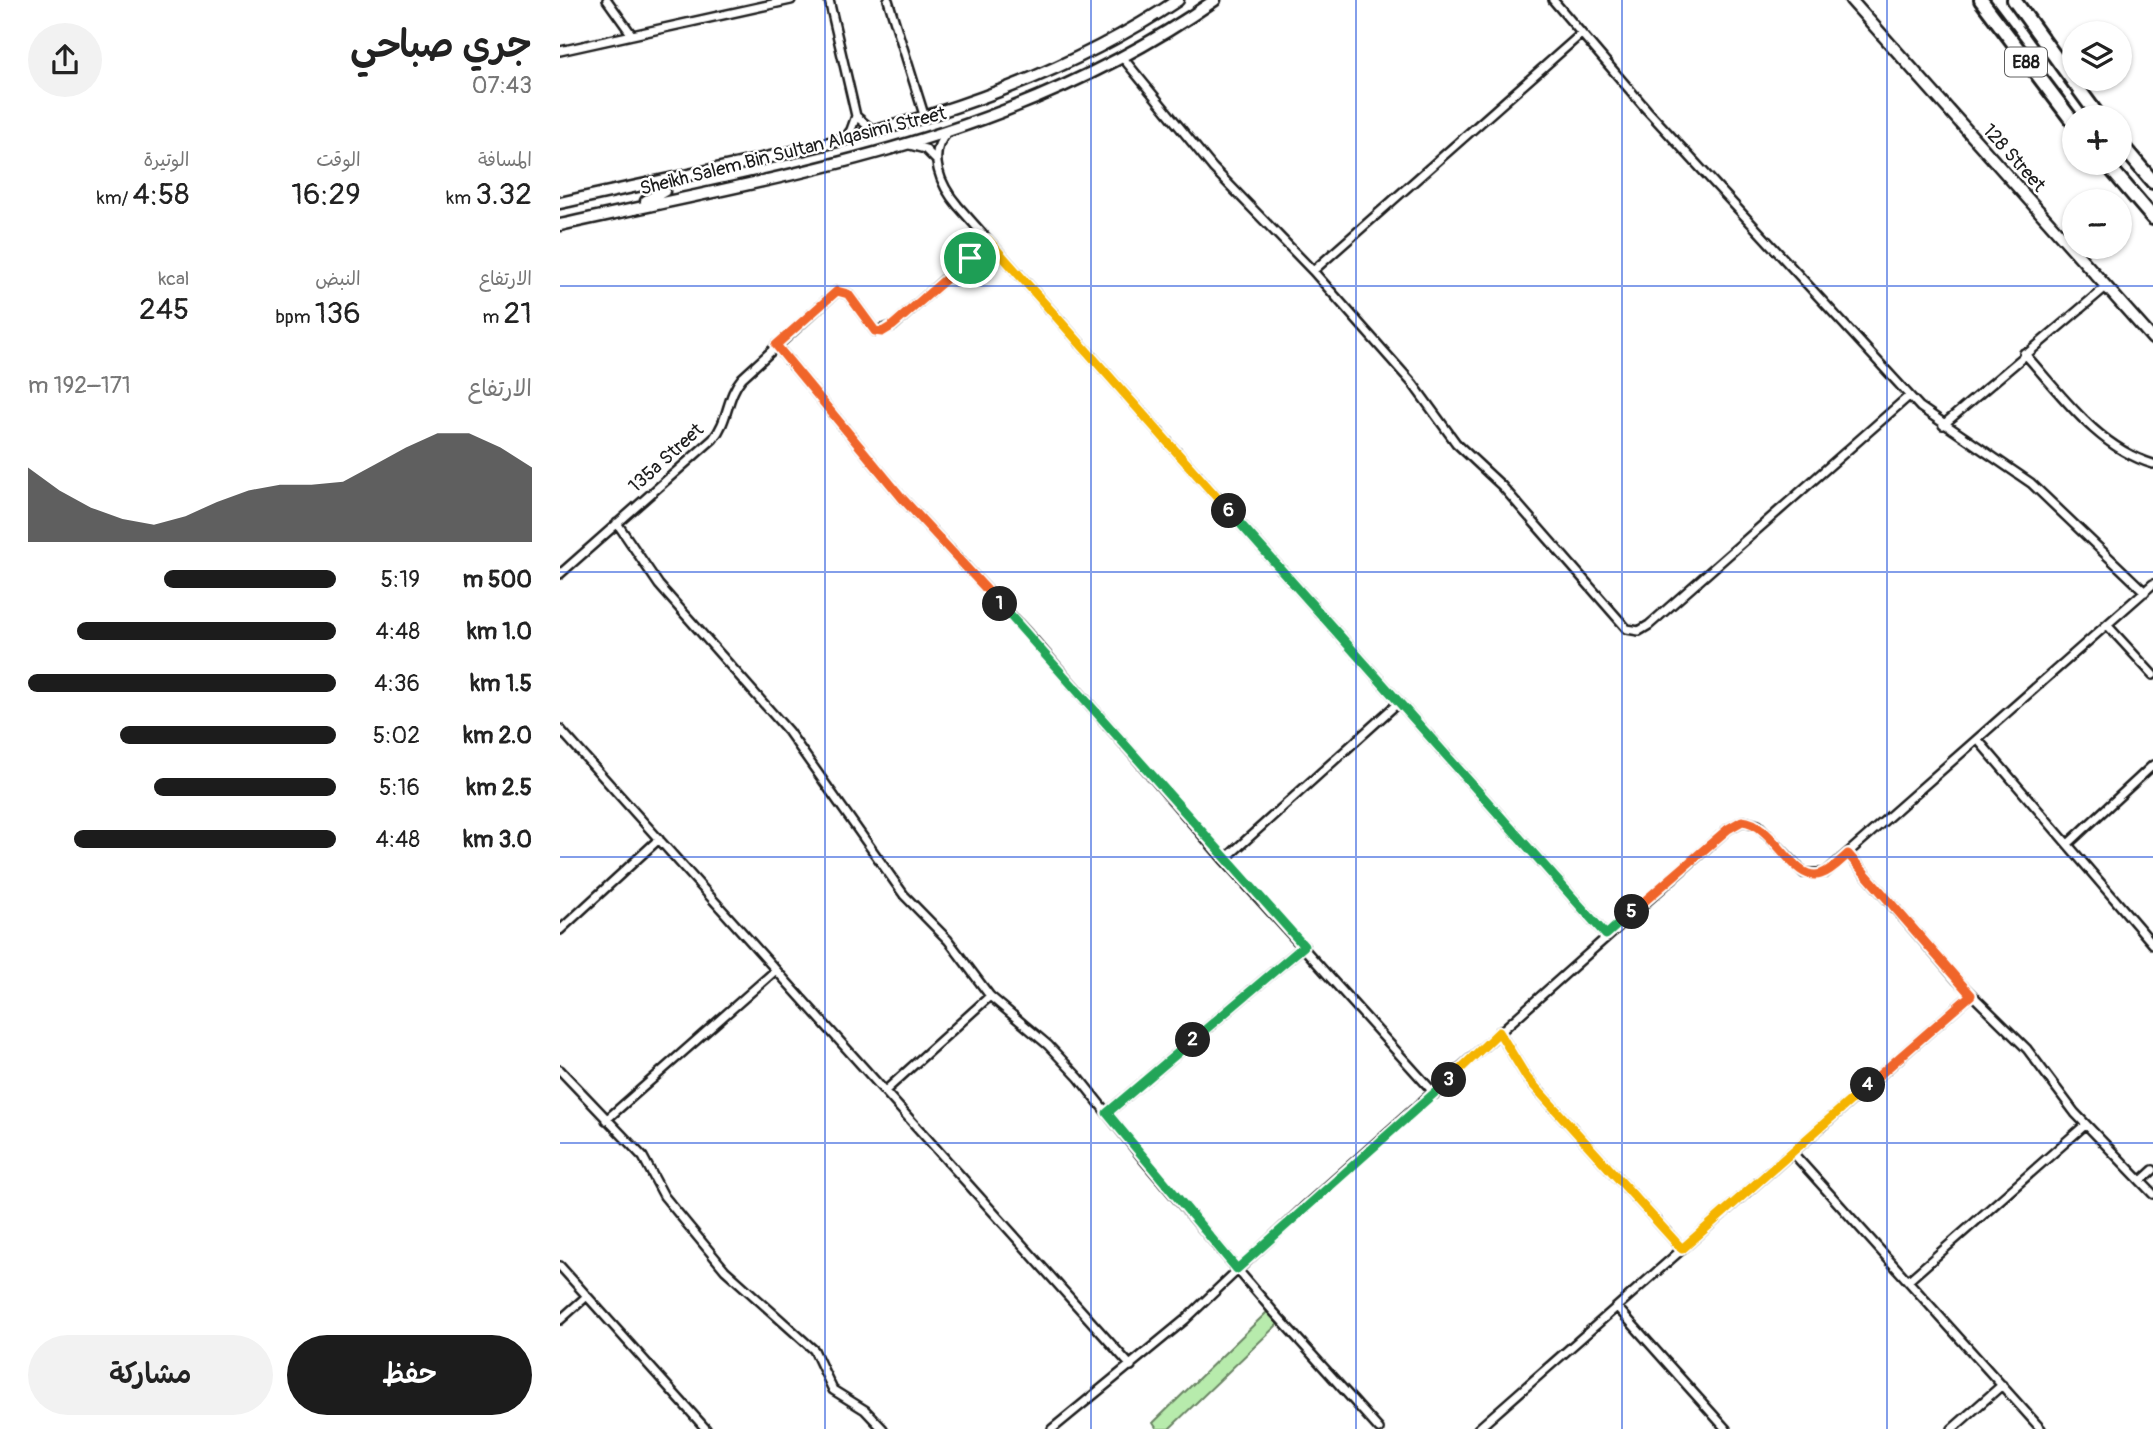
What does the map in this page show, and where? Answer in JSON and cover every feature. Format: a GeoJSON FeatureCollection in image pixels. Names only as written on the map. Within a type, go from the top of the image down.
{"type":"FeatureCollection","features":[{"type":"Feature","properties":{"kind":"highway","name":"E88"},"geometry":{"type":"LineString","coordinates":[[1981,0],[2062,107]]}},
{"type":"Feature","properties":{"kind":"highway","name":"E88"},"geometry":{"type":"LineString","coordinates":[[2014,0],[2090,105]]}},
{"type":"Feature","properties":{"kind":"highway"},"geometry":{"type":"LineString","coordinates":[[2132,157],[2153,182]]}},
{"type":"Feature","properties":{"kind":"highway"},"geometry":{"type":"LineString","coordinates":[[2116,175],[2153,218]]}},
{"type":"Feature","properties":{"kind":"street"},"geometry":{"type":"LineString","coordinates":[[607,0],[632,35]]}},
{"type":"Feature","properties":{"kind":"street"},"geometry":{"type":"LineString","coordinates":[[745,0],[752,9]]}},
{"type":"Feature","properties":{"kind":"street"},"geometry":{"type":"LineString","coordinates":[[560,51],[791,0]]}},
{"type":"Feature","properties":{"kind":"street"},"geometry":{"type":"LineString","coordinates":[[829,0],[856,116],[851,130],[842,141]]}},
{"type":"Feature","properties":{"kind":"street"},"geometry":{"type":"LineString","coordinates":[[888,0],[925,118]]}},
{"type":"Feature","properties":{"kind":"street","name":"Sheikh Salem Bin Sultan Alqasimi Street"},"geometry":{"type":"LineString","coordinates":[[560,204],[842,141],[925,118],[1052,70],[1124,33],[1178,0]]}},
{"type":"Feature","properties":{"kind":"street","name":"Sheikh Salem Bin Sultan Alqasimi Street"},"geometry":{"type":"LineString","coordinates":[[560,225],[911,145],[947,133],[1054,92],[1123,58],[1215,0]]}},
{"type":"Feature","properties":{"kind":"street"},"geometry":{"type":"LineString","coordinates":[[1553,0],[1909,396],[1943,425],[1982,447],[2031,483],[2145,592]]}},
{"type":"Feature","properties":{"kind":"street","name":"128 Street"},"geometry":{"type":"LineString","coordinates":[[1851,0],[2153,339]]}},
{"type":"Feature","properties":{"kind":"street"},"geometry":{"type":"LineString","coordinates":[[1313,271],[1581,34]]}},
{"type":"Feature","properties":{"kind":"street"},"geometry":{"type":"LineString","coordinates":[[1123,58],[1213,168],[1313,271],[1413,384],[1456,443],[1502,486],[1622,625],[1633,631],[1649,625],[1909,396]]}},
{"type":"Feature","properties":{"kind":"street"},"geometry":{"type":"LineString","coordinates":[[856,116],[877,132]]}},
{"type":"Feature","properties":{"kind":"street"},"geometry":{"type":"LineString","coordinates":[[936,160],[938,145],[947,133]]}},
{"type":"Feature","properties":{"kind":"street"},"geometry":{"type":"LineString","coordinates":[[911,145],[925,149],[936,160],[948,193],[988,240],[1606,935]]}},
{"type":"Feature","properties":{"kind":"street"},"geometry":{"type":"LineString","coordinates":[[630,209],[662,193],[665,187],[662,181]]}},
{"type":"Feature","properties":{"kind":"street","name":"135a Street"},"geometry":{"type":"LineString","coordinates":[[560,573],[713,439],[725,422],[735,385],[837,291],[848,294],[875,331],[882,332],[988,240]]}},
{"type":"Feature","properties":{"kind":"street"},"geometry":{"type":"LineString","coordinates":[[1943,425],[2024,353],[2107,286]]}},
{"type":"Feature","properties":{"kind":"street"},"geometry":{"type":"LineString","coordinates":[[776,345],[902,498],[1128,746],[1224,860],[1434,1094]]}},
{"type":"Feature","properties":{"kind":"street"},"geometry":{"type":"LineString","coordinates":[[2024,353],[2102,437],[2126,454],[2153,464]]}},
{"type":"Feature","properties":{"kind":"street"},"geometry":{"type":"LineString","coordinates":[[617,523],[675,604],[788,731],[892,881],[953,946],[990,996],[1064,1061],[1237,1269],[1379,1429]]}},
{"type":"Feature","properties":{"kind":"street"},"geometry":{"type":"LineString","coordinates":[[1052,1429],[1131,1366],[1434,1094],[1606,935],[1728,829],[1742,821],[1758,825],[1798,869],[1811,876],[1825,873],[2153,584]]}},
{"type":"Feature","properties":{"kind":"street"},"geometry":{"type":"LineString","coordinates":[[2108,626],[2153,675]]}},
{"type":"Feature","properties":{"kind":"street"},"geometry":{"type":"LineString","coordinates":[[1224,860],[1399,702]]}},
{"type":"Feature","properties":{"kind":"street"},"geometry":{"type":"LineString","coordinates":[[560,729],[1131,1366]]}},
{"type":"Feature","properties":{"kind":"street"},"geometry":{"type":"LineString","coordinates":[[1978,740],[2153,944]]}},
{"type":"Feature","properties":{"kind":"street"},"geometry":{"type":"LineString","coordinates":[[2069,843],[2153,765]]}},
{"type":"Feature","properties":{"kind":"street"},"geometry":{"type":"LineString","coordinates":[[560,930],[659,839]]}},
{"type":"Feature","properties":{"kind":"street"},"geometry":{"type":"LineString","coordinates":[[1848,854],[1971,995],[2032,1055],[2085,1125],[2153,1195]]}},
{"type":"Feature","properties":{"kind":"street"},"geometry":{"type":"LineString","coordinates":[[1107,1113],[1304,946]]}},
{"type":"Feature","properties":{"kind":"street"},"geometry":{"type":"LineString","coordinates":[[606,1120],[776,970]]}},
{"type":"Feature","properties":{"kind":"street"},"geometry":{"type":"LineString","coordinates":[[1478,1429],[1971,995]]}},
{"type":"Feature","properties":{"kind":"street"},"geometry":{"type":"LineString","coordinates":[[885,1091],[990,996]]}},
{"type":"Feature","properties":{"kind":"street"},"geometry":{"type":"LineString","coordinates":[[1499,1032],[1527,1078],[1682,1249]]}},
{"type":"Feature","properties":{"kind":"street"},"geometry":{"type":"LineString","coordinates":[[560,1069],[643,1157],[664,1196],[725,1270],[814,1350],[833,1390],[865,1410],[883,1429]]}},
{"type":"Feature","properties":{"kind":"street"},"geometry":{"type":"LineString","coordinates":[[1908,1281],[2085,1125]]}},
{"type":"Feature","properties":{"kind":"street"},"geometry":{"type":"LineString","coordinates":[[1792,1152],[2041,1429]]}},
{"type":"Feature","properties":{"kind":"street"},"geometry":{"type":"LineString","coordinates":[[2141,1181],[2153,1170]]}},
{"type":"Feature","properties":{"kind":"street"},"geometry":{"type":"LineString","coordinates":[[560,1266],[706,1429]]}},
{"type":"Feature","properties":{"kind":"street"},"geometry":{"type":"LineString","coordinates":[[560,1320],[587,1296]]}},
{"type":"Feature","properties":{"kind":"street"},"geometry":{"type":"LineString","coordinates":[[1617,1307],[1726,1429]]}},
{"type":"Feature","properties":{"kind":"street"},"geometry":{"type":"LineString","coordinates":[[1952,1429],[2001,1385]]}},
{"type":"Feature","properties":{"kind":"green space"},"geometry":{"type":"Polygon","coordinates":[[[1267,1312],[1278,1324],[1169,1429],[1157,1429],[1153,1423],[1267,1312]]]}},
{"type":"Feature","properties":{"kind":"route"},"geometry":{"type":"LineString","coordinates":[[988,240],[1606,935],[1728,829],[1742,821],[1751,822],[1765,831],[1798,869],[1811,876],[1825,873],[1848,854],[1887,895],[1971,995],[1682,1249],[1527,1078],[1499,1032],[1434,1094],[1237,1269],[1143,1160],[1107,1113],[1304,946],[1224,860],[1033,639],[902,498],[776,345],[837,291],[848,294],[875,331],[882,332],[970,258],[988,240]]}}]}
